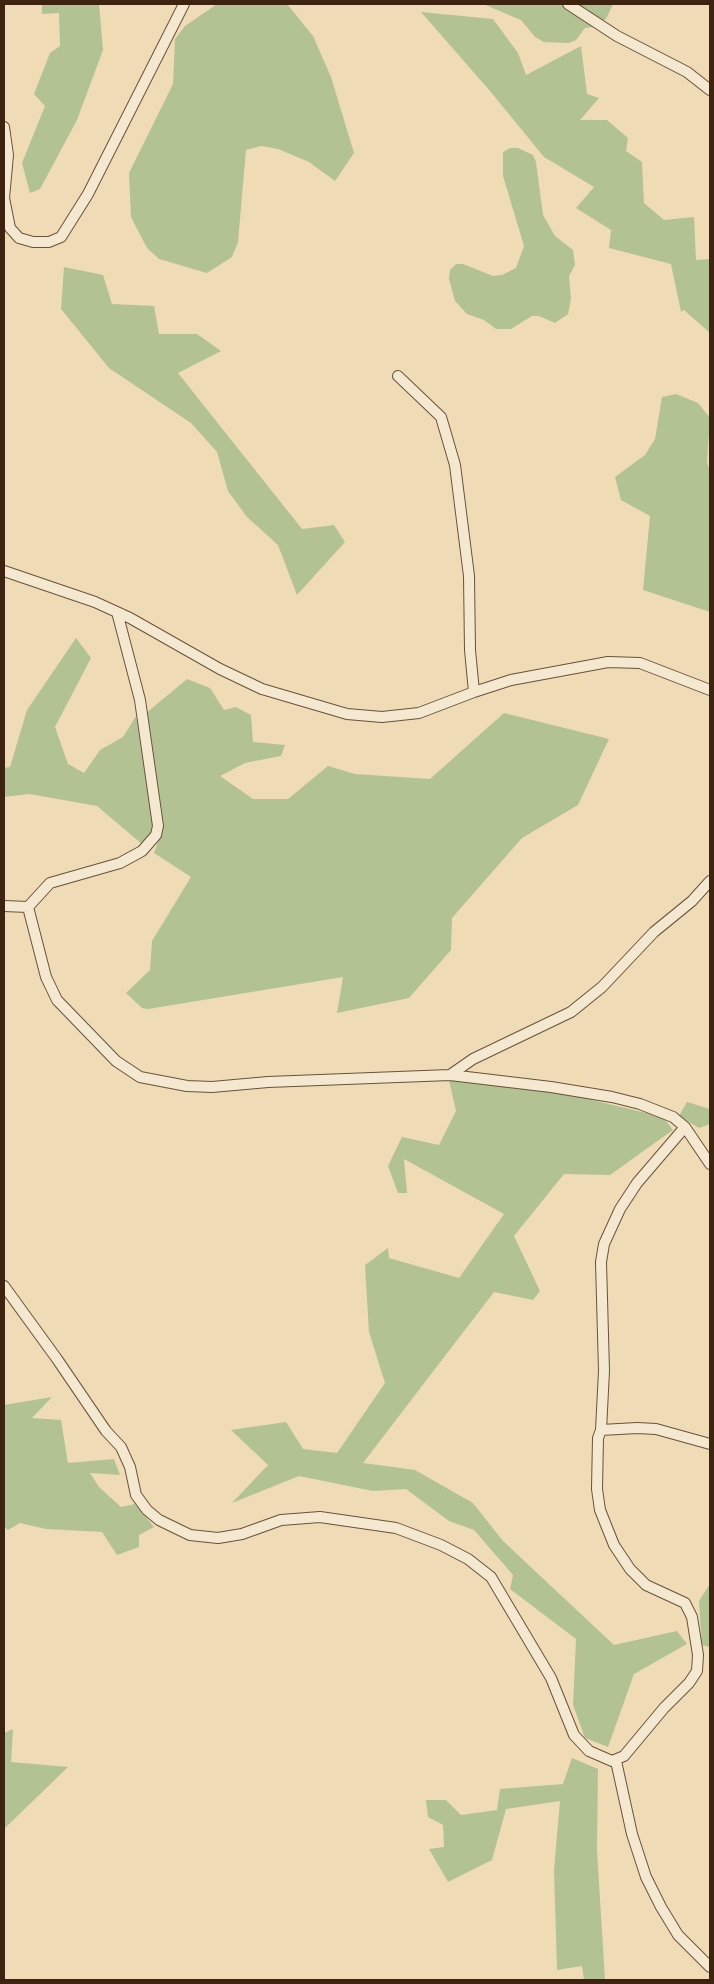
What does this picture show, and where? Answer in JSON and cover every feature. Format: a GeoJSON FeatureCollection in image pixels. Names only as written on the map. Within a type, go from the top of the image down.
{"type":"FeatureCollection","features":[{"type":"Feature","properties":{"kind":"street"},"geometry":{"type":"LineString","coordinates":[[4,127],[8,155],[4,198],[10,228],[19,238],[33,242],[49,242],[61,237],[70,226],[88,194],[184,4]]}},
{"type":"Feature","properties":{"kind":"street"},"geometry":{"type":"LineString","coordinates":[[568,4],[617,36],[687,72],[710,90]]}},
{"type":"Feature","properties":{"kind":"street"},"geometry":{"type":"LineString","coordinates":[[398,376],[441,417],[456,465],[469,576],[470,650],[474,692]]}},
{"type":"Feature","properties":{"kind":"street"},"geometry":{"type":"LineString","coordinates":[[4,572],[118,612],[242,681],[277,694],[347,714],[401,716],[433,709],[474,692],[533,675],[622,662],[640,663],[710,690]]}},
{"type":"Feature","properties":{"kind":"street"},"geometry":{"type":"LineString","coordinates":[[28,907],[46,886],[120,863],[142,852],[156,836],[158,826],[140,700],[118,612]]}},
{"type":"Feature","properties":{"kind":"street"},"geometry":{"type":"LineString","coordinates":[[450,1074],[473,1059],[571,1012],[602,987],[654,932],[692,901],[710,881]]}},
{"type":"Feature","properties":{"kind":"street"},"geometry":{"type":"LineString","coordinates":[[4,906],[28,907]]}},
{"type":"Feature","properties":{"kind":"street"},"geometry":{"type":"LineString","coordinates":[[28,907],[46,977],[56,1000],[116,1060],[140,1077],[200,1087],[450,1074],[612,1097],[661,1112],[685,1127],[710,1164]]}},
{"type":"Feature","properties":{"kind":"street"},"geometry":{"type":"LineString","coordinates":[[616,1761],[624,1756],[664,1708],[694,1676],[698,1655],[689,1609],[685,1603],[639,1580],[614,1545],[604,1521],[597,1489],[598,1438],[604,1371],[601,1262],[604,1244],[620,1209],[637,1183],[685,1127]]}},
{"type":"Feature","properties":{"kind":"street"},"geometry":{"type":"LineString","coordinates":[[4,1286],[106,1431],[121,1447],[130,1467],[136,1495],[147,1510],[159,1520],[190,1534],[218,1538],[242,1534],[286,1519],[320,1517],[396,1528],[441,1545],[468,1559],[491,1577],[550,1678],[574,1735],[589,1751],[616,1761]]}},
{"type":"Feature","properties":{"kind":"street"},"geometry":{"type":"LineString","coordinates":[[600,1430],[656,1429],[710,1444]]}},
{"type":"Feature","properties":{"kind":"street"},"geometry":{"type":"LineString","coordinates":[[616,1761],[632,1834],[646,1877],[678,1935],[710,1967]]}},
{"type":"Feature","properties":{"kind":"green space"},"geometry":{"type":"Polygon","coordinates":[[[42,4],[99,4],[103,50],[77,120],[40,189],[30,193],[22,163],[45,106],[34,94],[50,53],[60,46],[59,13],[42,14],[42,4]]]}},
{"type":"Feature","properties":{"kind":"green space"},"geometry":{"type":"Polygon","coordinates":[[[217,4],[287,4],[313,36],[331,77],[354,153],[335,181],[309,162],[278,149],[261,146],[246,150],[238,242],[232,257],[207,273],[159,259],[147,248],[131,217],[129,173],[173,84],[175,39],[185,26],[217,4]]]}},
{"type":"Feature","properties":{"kind":"green space"},"geometry":{"type":"Polygon","coordinates":[[[483,4],[613,4],[606,19],[593,27],[585,28],[576,40],[569,43],[544,42],[535,37],[521,20],[483,4]]]}},
{"type":"Feature","properties":{"kind":"green space"},"geometry":{"type":"Polygon","coordinates":[[[421,12],[493,19],[518,53],[526,75],[581,46],[587,94],[599,98],[580,120],[607,120],[628,138],[626,151],[642,162],[644,203],[664,220],[694,217],[696,260],[710,259],[710,333],[684,310],[681,312],[671,264],[609,248],[611,230],[576,208],[594,187],[544,157],[490,91],[421,12]]]}},
{"type":"Feature","properties":{"kind":"green space"},"geometry":{"type":"Polygon","coordinates":[[[510,148],[518,148],[533,155],[536,162],[543,215],[555,236],[573,250],[575,265],[569,276],[571,299],[568,314],[555,323],[539,316],[532,316],[511,329],[496,329],[484,320],[467,314],[455,301],[449,279],[450,270],[456,264],[463,264],[493,276],[502,275],[516,268],[524,246],[503,176],[503,152],[510,148]]]}},
{"type":"Feature","properties":{"kind":"green space"},"geometry":{"type":"Polygon","coordinates":[[[64,267],[103,275],[112,304],[154,306],[159,334],[197,334],[221,351],[178,373],[302,529],[334,525],[345,542],[297,595],[278,545],[247,517],[228,491],[217,452],[191,423],[109,368],[61,309],[64,267]]]}},
{"type":"Feature","properties":{"kind":"green space"},"geometry":{"type":"Polygon","coordinates":[[[676,394],[698,403],[710,418],[707,462],[710,472],[710,612],[643,590],[650,516],[621,500],[615,477],[645,455],[655,439],[662,397],[676,394]]]}},
{"type":"Feature","properties":{"kind":"green space"},"geometry":{"type":"Polygon","coordinates":[[[76,638],[91,658],[55,727],[68,764],[84,773],[100,750],[123,737],[136,716],[155,826],[143,845],[97,806],[29,794],[4,797],[4,768],[10,767],[27,710],[76,638]]]}},
{"type":"Feature","properties":{"kind":"green space"},"geometry":{"type":"Polygon","coordinates":[[[187,679],[210,688],[224,710],[236,707],[251,715],[253,742],[285,745],[281,756],[245,763],[220,776],[253,799],[288,799],[328,766],[355,774],[430,779],[504,713],[609,739],[578,805],[522,838],[452,918],[451,950],[409,998],[337,1013],[343,977],[148,1009],[142,1008],[126,993],[150,970],[152,941],[191,877],[154,853],[164,826],[145,714],[187,679]]]}},
{"type":"Feature","properties":{"kind":"green space"},"geometry":{"type":"Polygon","coordinates":[[[449,1080],[567,1094],[663,1117],[673,1130],[610,1175],[564,1174],[514,1236],[540,1291],[533,1300],[494,1292],[363,1463],[415,1470],[473,1503],[503,1541],[614,1645],[677,1631],[687,1644],[634,1674],[608,1747],[585,1738],[573,1705],[576,1639],[510,1589],[513,1575],[474,1530],[449,1521],[406,1489],[373,1491],[299,1476],[232,1503],[268,1465],[231,1430],[286,1422],[303,1449],[337,1453],[385,1383],[369,1332],[365,1265],[388,1248],[389,1258],[459,1278],[504,1214],[404,1159],[407,1193],[398,1193],[388,1166],[402,1137],[439,1145],[456,1111],[449,1080]]]}},
{"type":"Feature","properties":{"kind":"green space"},"geometry":{"type":"Polygon","coordinates":[[[687,1102],[710,1109],[710,1124],[699,1128],[679,1116],[687,1102]]]}},
{"type":"Feature","properties":{"kind":"green space"},"geometry":{"type":"Polygon","coordinates":[[[52,1397],[32,1418],[61,1420],[68,1463],[114,1459],[120,1475],[90,1473],[99,1487],[121,1507],[135,1504],[154,1527],[139,1535],[139,1547],[117,1555],[102,1532],[46,1529],[20,1523],[8,1530],[4,1527],[4,1405],[52,1397]]]}},
{"type":"Feature","properties":{"kind":"green space"},"geometry":{"type":"Polygon","coordinates":[[[710,1584],[710,1647],[702,1645],[699,1601],[710,1584]]]}},
{"type":"Feature","properties":{"kind":"green space"},"geometry":{"type":"Polygon","coordinates":[[[13,1729],[11,1762],[68,1767],[4,1829],[4,1733],[13,1729]]]}},
{"type":"Feature","properties":{"kind":"green space"},"geometry":{"type":"Polygon","coordinates":[[[572,1758],[598,1769],[597,1851],[605,1980],[584,1980],[582,1966],[557,1970],[554,1870],[560,1801],[506,1809],[492,1860],[448,1882],[429,1849],[444,1847],[443,1825],[428,1817],[426,1800],[446,1800],[461,1815],[497,1810],[500,1789],[563,1784],[572,1758]]]}}]}
